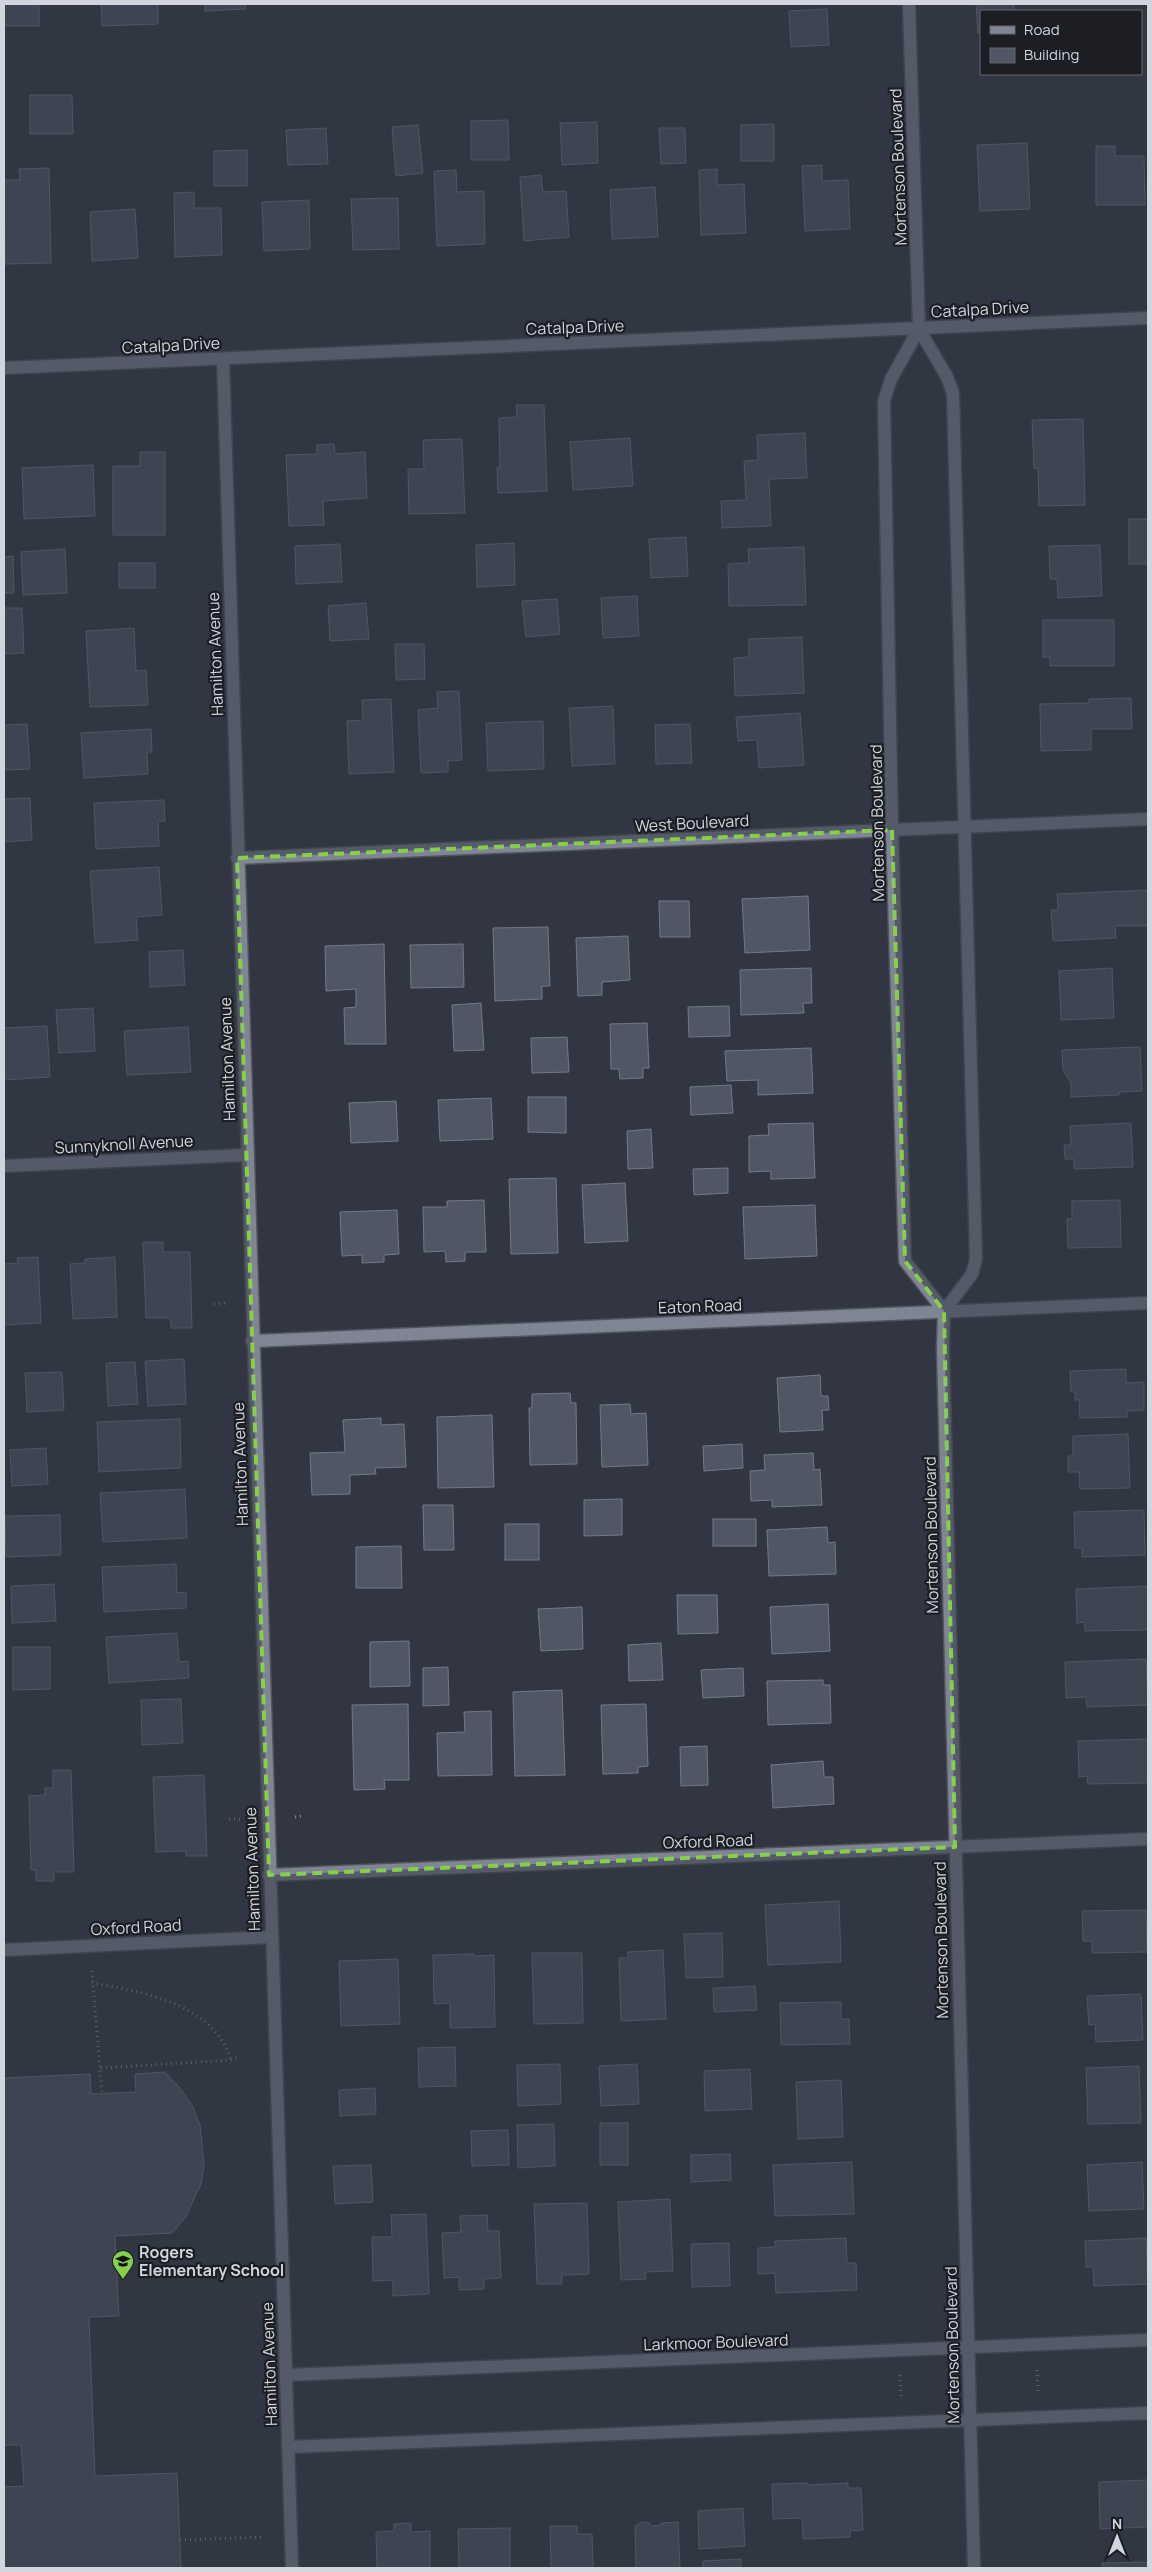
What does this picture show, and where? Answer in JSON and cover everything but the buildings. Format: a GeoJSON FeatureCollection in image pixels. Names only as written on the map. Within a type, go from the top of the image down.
{"type":"FeatureCollection","features":[{"type":"Feature","properties":{"kind":"street","name":"Mortenson Boulevard"},"geometry":{"type":"LineString","coordinates":[[909,4],[919,329],[948,377],[953,393],[976,1259],[972,1274],[944,1311]]}},
{"type":"Feature","properties":{"kind":"street","name":"Catalpa Drive"},"geometry":{"type":"LineString","coordinates":[[4,368],[1148,318]]}},
{"type":"Feature","properties":{"kind":"street","name":"Mortenson Boulevard"},"geometry":{"type":"LineString","coordinates":[[919,329],[891,380],[884,401],[892,830],[905,1261],[944,1311],[955,1847],[974,2568]]}},
{"type":"Feature","properties":{"kind":"street","name":"Hamilton Avenue"},"geometry":{"type":"LineString","coordinates":[[223,359],[246,1155],[292,2568]]}},
{"type":"Feature","properties":{"kind":"street","name":"West Boulevard"},"geometry":{"type":"LineString","coordinates":[[237,858],[1148,819]]}},
{"type":"Feature","properties":{"kind":"street","name":"Sunnyknoll Avenue"},"geometry":{"type":"LineString","coordinates":[[4,1166],[246,1155]]}},
{"type":"Feature","properties":{"kind":"street","name":"Eaton Road"},"geometry":{"type":"LineString","coordinates":[[252,1341],[1148,1303]]}},
{"type":"Feature","properties":{"kind":"street","name":"Oxford Road"},"geometry":{"type":"LineString","coordinates":[[269,1875],[1148,1839]]}},
{"type":"Feature","properties":{"kind":"street","name":"Oxford Road"},"geometry":{"type":"LineString","coordinates":[[4,1950],[271,1937]]}},
{"type":"Feature","properties":{"kind":"street","name":"Larkmoor Boulevard"},"geometry":{"type":"LineString","coordinates":[[286,2375],[968,2349],[1148,2340]]}},
{"type":"Feature","properties":{"kind":"street"},"geometry":{"type":"LineString","coordinates":[[288,2447],[1148,2413]]}},
{"type":"Feature","properties":{"kind":"path"},"geometry":{"type":"LineString","coordinates":[[214,1304],[226,1303]]}},
{"type":"Feature","properties":{"kind":"path"},"geometry":{"type":"LineString","coordinates":[[229,1819],[243,1819]]}},
{"type":"Feature","properties":{"kind":"path"},"geometry":{"type":"LineString","coordinates":[[90,1946],[102,2094]]}},
{"type":"Feature","properties":{"kind":"path"},"geometry":{"type":"LineString","coordinates":[[92,1983],[153,1995],[178,2005],[196,2016],[214,2032],[227,2048],[231,2060]]}},
{"type":"Feature","properties":{"kind":"path"},"geometry":{"type":"LineString","coordinates":[[101,2068],[231,2060],[237,2057]]}},
{"type":"Feature","properties":{"kind":"path"},"geometry":{"type":"LineString","coordinates":[[1037,2364],[1038,2401]]}},
{"type":"Feature","properties":{"kind":"path"},"geometry":{"type":"LineString","coordinates":[[900,2366],[901,2399]]}},
{"type":"Feature","properties":{"kind":"path"},"geometry":{"type":"LineString","coordinates":[[180,2540],[291,2536]]}},
{"type":"Feature","properties":{"kind":"highlighted area"},"geometry":{"type":"Polygon","coordinates":[[[892,830],[905,1261],[944,1311],[955,1847],[269,1875],[237,858],[892,830]]]}},
{"type":"Feature","properties":{"kind":"place","name":"Rogers Elementary School"},"geometry":{"type":"Point","coordinates":[123,2280]}}]}
